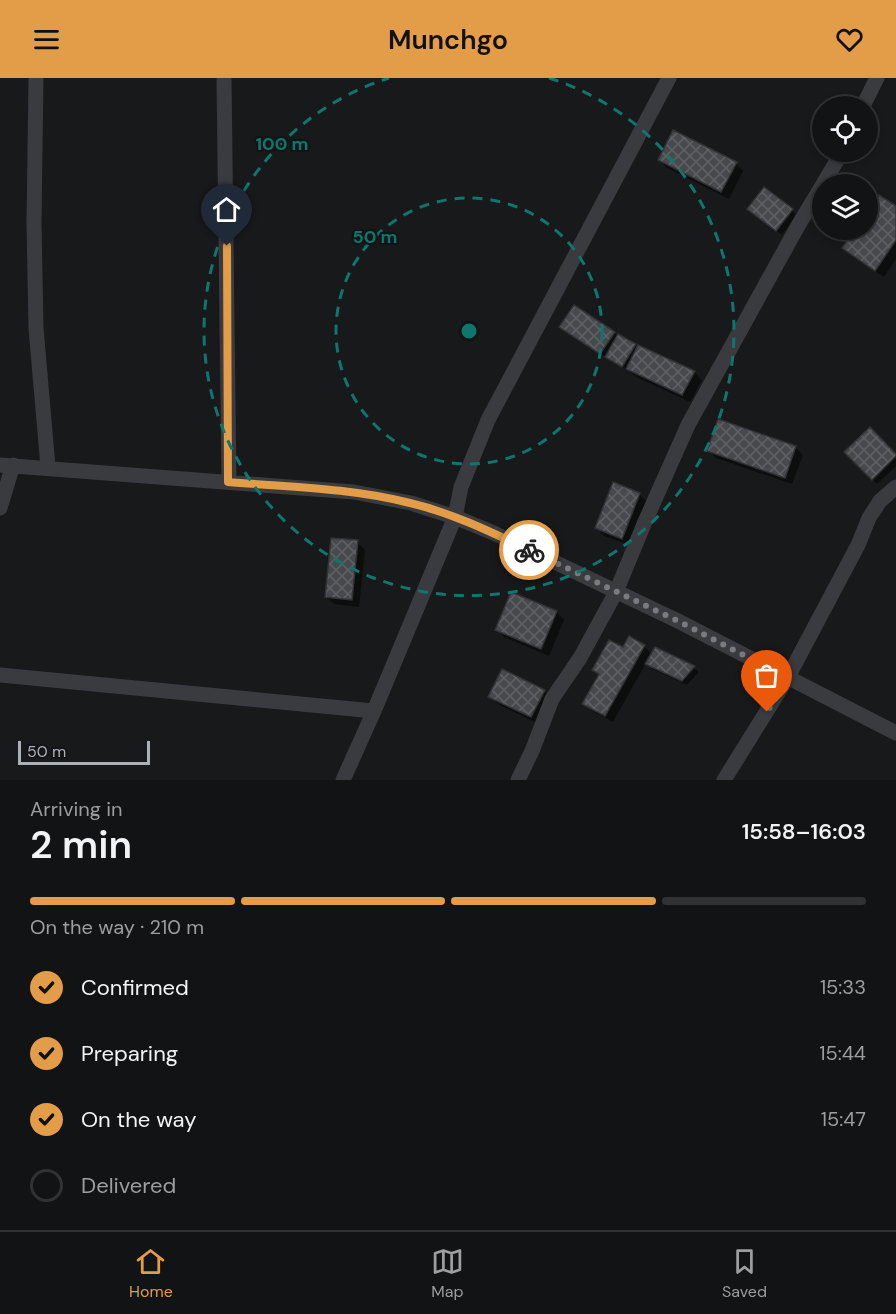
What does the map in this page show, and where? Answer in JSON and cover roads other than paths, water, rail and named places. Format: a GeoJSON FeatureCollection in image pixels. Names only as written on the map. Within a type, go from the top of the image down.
{"type":"FeatureCollection","features":[{"type":"Feature","properties":{"kind":"street"},"geometry":{"type":"LineString","coordinates":[[36,78],[33,222],[36,328],[48,467]]}},
{"type":"Feature","properties":{"kind":"street"},"geometry":{"type":"LineString","coordinates":[[224,78],[228,482]]}},
{"type":"Feature","properties":{"kind":"street"},"geometry":{"type":"LineString","coordinates":[[343,780],[455,517],[461,487],[488,420],[669,78]]}},
{"type":"Feature","properties":{"kind":"street"},"geometry":{"type":"LineString","coordinates":[[868,96],[876,78]]}},
{"type":"Feature","properties":{"kind":"street"},"geometry":{"type":"LineString","coordinates":[[518,780],[552,699],[580,658],[616,591],[688,425],[812,203]]}},
{"type":"Feature","properties":{"kind":"street"},"geometry":{"type":"LineString","coordinates":[[0,507],[6,465],[354,492],[411,503],[455,517],[496,534],[678,621],[896,733]]}},
{"type":"Feature","properties":{"kind":"street"},"geometry":{"type":"LineString","coordinates":[[724,780],[788,678],[858,545],[869,518],[880,501],[896,486]]}},
{"type":"Feature","properties":{"kind":"street"},"geometry":{"type":"LineString","coordinates":[[0,675],[374,711]]}}]}
